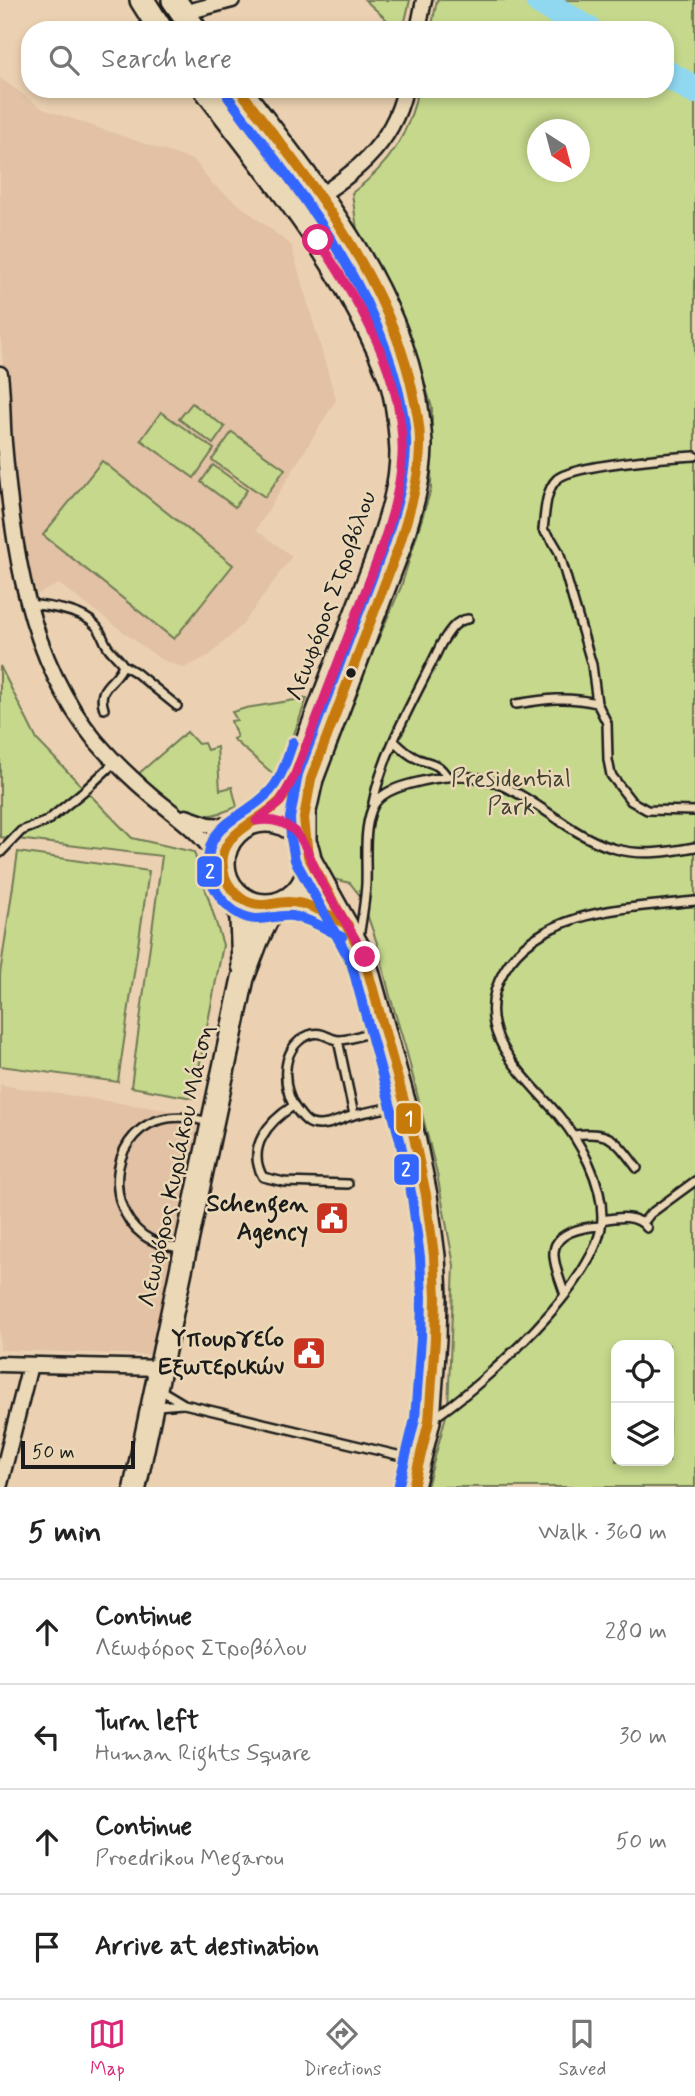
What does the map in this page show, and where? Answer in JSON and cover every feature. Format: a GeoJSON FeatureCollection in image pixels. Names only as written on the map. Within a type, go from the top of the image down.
{"type":"FeatureCollection","features":[{"type":"Feature","properties":{"kind":"main road"},"geometry":{"type":"LineString","coordinates":[[142,0],[155,21]]}},
{"type":"Feature","properties":{"kind":"main road","name":"Λεωφόρος Στροβόλου"},"geometry":{"type":"LineString","coordinates":[[213,98],[298,210],[336,267],[361,312],[394,387],[402,455],[391,519],[294,777],[280,802],[249,824]]}},
{"type":"Feature","properties":{"kind":"main road","name":"Λεωφόρος Στροβόλου"},"geometry":{"type":"LineString","coordinates":[[246,98],[320,196],[382,301],[401,345],[411,382],[420,445],[412,506],[400,546],[311,779],[304,811],[306,850]]}},
{"type":"Feature","properties":{"kind":"main road"},"geometry":{"type":"LineString","coordinates":[[353,934],[315,909],[280,903],[257,905],[241,898],[226,880],[223,868],[227,845],[249,824],[272,820],[287,825],[299,836],[353,934],[369,972],[405,1104],[426,1195],[433,1256],[435,1339],[429,1421],[413,1487]]}},
{"type":"Feature","properties":{"kind":"main road"},"geometry":{"type":"LineString","coordinates":[[280,903],[300,889],[305,880],[308,871],[306,850]]}},
{"type":"Feature","properties":{"kind":"main road","name":"Λεωφόρος Κυριάκου Μάτση"},"geometry":{"type":"LineString","coordinates":[[235,893],[241,919],[243,978]]}},
{"type":"Feature","properties":{"kind":"main road","name":"Λεωφόρος Κυριάκου Μάτση"},"geometry":{"type":"LineString","coordinates":[[135,1487],[243,978],[257,941],[280,903]]}},
{"type":"Feature","properties":{"kind":"street"},"geometry":{"type":"LineString","coordinates":[[184,14],[232,0]]}},
{"type":"Feature","properties":{"kind":"street"},"geometry":{"type":"LineString","coordinates":[[420,21],[425,0]]}},
{"type":"Feature","properties":{"kind":"street"},"geometry":{"type":"LineString","coordinates":[[298,210],[358,169],[375,152],[396,120],[402,98]]}},
{"type":"Feature","properties":{"kind":"street"},"geometry":{"type":"LineString","coordinates":[[0,374],[14,538],[27,604],[50,663],[74,711],[97,742],[115,762],[204,839],[223,868]]}},
{"type":"Feature","properties":{"kind":"street"},"geometry":{"type":"LineString","coordinates":[[0,524],[14,538]]}},
{"type":"Feature","properties":{"kind":"street"},"geometry":{"type":"LineString","coordinates":[[166,807],[195,822],[209,825],[249,824]]}},
{"type":"Feature","properties":{"kind":"street"},"geometry":{"type":"LineString","coordinates":[[0,1364],[161,1368]]}},
{"type":"Feature","properties":{"kind":"street"},"geometry":{"type":"LineString","coordinates":[[0,1484],[30,1365]]}},
{"type":"Feature","properties":{"kind":"lane"},"geometry":{"type":"LineString","coordinates":[[695,456],[582,469],[558,479],[550,492],[543,530],[559,552],[592,665],[597,703],[607,723],[609,769],[615,781],[625,795],[639,807],[647,810],[695,811]]}},
{"type":"Feature","properties":{"kind":"lane"},"geometry":{"type":"LineString","coordinates":[[27,604],[54,607],[90,620],[97,626],[106,645],[122,665],[135,672],[177,706]]}},
{"type":"Feature","properties":{"kind":"lane"},"geometry":{"type":"LineString","coordinates":[[353,934],[365,900],[369,822],[377,780],[441,644],[461,619],[468,619]]}},
{"type":"Feature","properties":{"kind":"lane"},"geometry":{"type":"LineString","coordinates":[[104,709],[101,699],[103,691],[120,672],[122,665]]}},
{"type":"Feature","properties":{"kind":"lane"},"geometry":{"type":"LineString","coordinates":[[516,704],[552,698],[597,703]]}},
{"type":"Feature","properties":{"kind":"lane"},"geometry":{"type":"LineString","coordinates":[[394,741],[416,758],[434,762],[442,768],[447,777]]}},
{"type":"Feature","properties":{"kind":"lane"},"geometry":{"type":"LineString","coordinates":[[0,853],[22,831],[47,821],[115,762]]}},
{"type":"Feature","properties":{"kind":"lane"},"geometry":{"type":"LineString","coordinates":[[371,810],[376,801],[392,790],[427,779],[486,779],[506,786],[589,839],[614,849],[656,853],[695,846]]}},
{"type":"Feature","properties":{"kind":"lane"},"geometry":{"type":"LineString","coordinates":[[429,1421],[462,1397],[497,1365],[565,1295],[593,1251],[602,1223],[598,1188],[573,1135],[516,1067],[498,1040],[492,1006],[494,992],[505,968],[520,950],[558,925],[581,916],[610,910],[695,901]]}},
{"type":"Feature","properties":{"kind":"lane"},"geometry":{"type":"LineString","coordinates":[[384,1027],[338,1040],[321,1033],[307,1036],[295,1046],[288,1059],[285,1081],[289,1099],[310,1124],[324,1125],[354,1115],[405,1104]]}},
{"type":"Feature","properties":{"kind":"lane"},"geometry":{"type":"LineString","coordinates":[[338,1040],[354,1115]]}},
{"type":"Feature","properties":{"kind":"lane"},"geometry":{"type":"LineString","coordinates":[[293,1106],[269,1126],[258,1146],[257,1167],[263,1177],[284,1182],[348,1184]]}},
{"type":"Feature","properties":{"kind":"lane"},"geometry":{"type":"LineString","coordinates":[[187,1250],[162,1245],[144,1236],[130,1222],[121,1206],[116,1187],[118,1168],[132,1139],[149,1125],[167,1118],[190,1116],[211,1123]]}},
{"type":"Feature","properties":{"kind":"lane"},"geometry":{"type":"LineString","coordinates":[[573,1135],[594,1133],[614,1139],[636,1168]]}},
{"type":"Feature","properties":{"kind":"lane"},"geometry":{"type":"LineString","coordinates":[[565,1295],[554,1258],[554,1249],[559,1240],[584,1227],[616,1217],[632,1218],[645,1226],[650,1214],[695,1181]]}},
{"type":"Feature","properties":{"kind":"lane"},"geometry":{"type":"LineString","coordinates":[[184,1404],[160,1406],[155,1398],[164,1392],[184,1404],[420,1460]]}},
{"type":"Feature","properties":{"kind":"shaded area"},"geometry":{"type":"Polygon","coordinates":[[[0,78],[21,93],[21,98],[28,98],[43,109],[195,161],[210,182],[291,245],[336,400],[256,530],[292,556],[243,624],[210,655],[184,668],[160,659],[59,584],[37,594],[19,536],[0,331],[0,78]]]}},
{"type":"Feature","properties":{"kind":"shaded area"},"geometry":{"type":"Polygon","coordinates":[[[0,1085],[200,1115],[151,1355],[0,1350],[0,1085]]]}},
{"type":"Feature","properties":{"kind":"green space"},"geometry":{"type":"Polygon","coordinates":[[[365,0],[410,0],[405,21],[388,21],[365,0]]]}},
{"type":"Feature","properties":{"kind":"green space","name":"Presidential Park"},"geometry":{"type":"Polygon","coordinates":[[[437,0],[695,0],[695,1487],[427,1487],[448,1408],[454,1265],[437,1174],[377,943],[361,897],[350,883],[333,879],[322,860],[310,815],[345,716],[401,587],[431,489],[432,408],[416,354],[393,295],[358,237],[352,193],[387,160],[409,121],[416,98],[674,98],[674,21],[433,21],[437,0]]]}},
{"type":"Feature","properties":{"kind":"green space"},"geometry":{"type":"Polygon","coordinates":[[[192,403],[225,427],[213,444],[179,419],[192,403]]]}},
{"type":"Feature","properties":{"kind":"green space"},"geometry":{"type":"Polygon","coordinates":[[[161,412],[214,449],[194,478],[141,440],[161,412]]]}},
{"type":"Feature","properties":{"kind":"green space"},"geometry":{"type":"Polygon","coordinates":[[[232,432],[285,469],[265,497],[212,460],[232,432]]]}},
{"type":"Feature","properties":{"kind":"green space"},"geometry":{"type":"Polygon","coordinates":[[[102,461],[233,565],[174,639],[43,535],[102,461]]]}},
{"type":"Feature","properties":{"kind":"green space"},"geometry":{"type":"Polygon","coordinates":[[[213,465],[247,490],[235,507],[201,482],[213,465]]]}},
{"type":"Feature","properties":{"kind":"green space"},"geometry":{"type":"Polygon","coordinates":[[[0,666],[37,740],[132,838],[194,852],[223,945],[193,1098],[131,1087],[162,856],[0,837],[0,666]]]}},
{"type":"Feature","properties":{"kind":"green space"},"geometry":{"type":"Polygon","coordinates":[[[307,698],[278,778],[233,739],[237,737],[231,721],[237,720],[232,712],[307,698]]]}},
{"type":"Feature","properties":{"kind":"green space"},"geometry":{"type":"Polygon","coordinates":[[[187,732],[198,744],[204,743],[207,750],[217,747],[220,790],[232,787],[237,807],[213,815],[189,812],[161,796],[137,775],[187,732]]]}},
{"type":"Feature","properties":{"kind":"green space"},"geometry":{"type":"Polygon","coordinates":[[[18,852],[149,871],[118,1082],[0,1066],[0,974],[18,852]]]}},
{"type":"Feature","properties":{"kind":"waterway"},"geometry":{"type":"LineString","coordinates":[[539,0],[573,21]]}},
{"type":"Feature","properties":{"kind":"waterway"},"geometry":{"type":"LineString","coordinates":[[674,78],[695,90]]}},
{"type":"Feature","properties":{"kind":"transit line","name":"2"},"geometry":{"type":"LineString","coordinates":[[229,98],[304,198],[349,269],[384,345],[397,385],[405,424],[404,472],[393,518],[298,774],[290,818],[295,860],[351,962],[400,1140],[412,1197],[420,1257],[421,1338],[415,1419],[399,1484]]}},
{"type":"Feature","properties":{"kind":"transit line","name":"1"},"geometry":{"type":"LineString","coordinates":[[246,98],[316,191],[362,263],[397,339],[419,422],[418,473],[406,522],[311,779],[304,818],[308,856],[364,957],[414,1137],[426,1195],[434,1256],[435,1339],[429,1421],[413,1487]]}},
{"type":"Feature","properties":{"kind":"transit line","name":"2"},"geometry":{"type":"LineString","coordinates":[[293,742],[281,774],[270,791],[217,834],[208,858],[210,876],[221,898],[239,914],[253,919],[299,917],[342,937]]}},
{"type":"Feature","properties":{"kind":"transit line","name":"1"},"geometry":{"type":"LineString","coordinates":[[306,747],[285,795],[230,840],[222,862],[225,877],[235,893],[250,903],[304,904],[348,925]]}},
{"type":"Feature","properties":{"kind":"place","name":"Schengen Agency"},"geometry":{"type":"Point","coordinates":[332,1218]}},
{"type":"Feature","properties":{"kind":"place","name":"Υπουργείο Εξωτερικών"},"geometry":{"type":"Point","coordinates":[309,1353]}},
{"type":"Feature","properties":{"kind":"route"},"geometry":{"type":"LineString","coordinates":[[318,240],[361,312],[394,387],[402,455],[391,519],[379,555],[294,777],[280,802],[256,821],[280,822],[299,836],[321,882],[365,957]]}}]}
